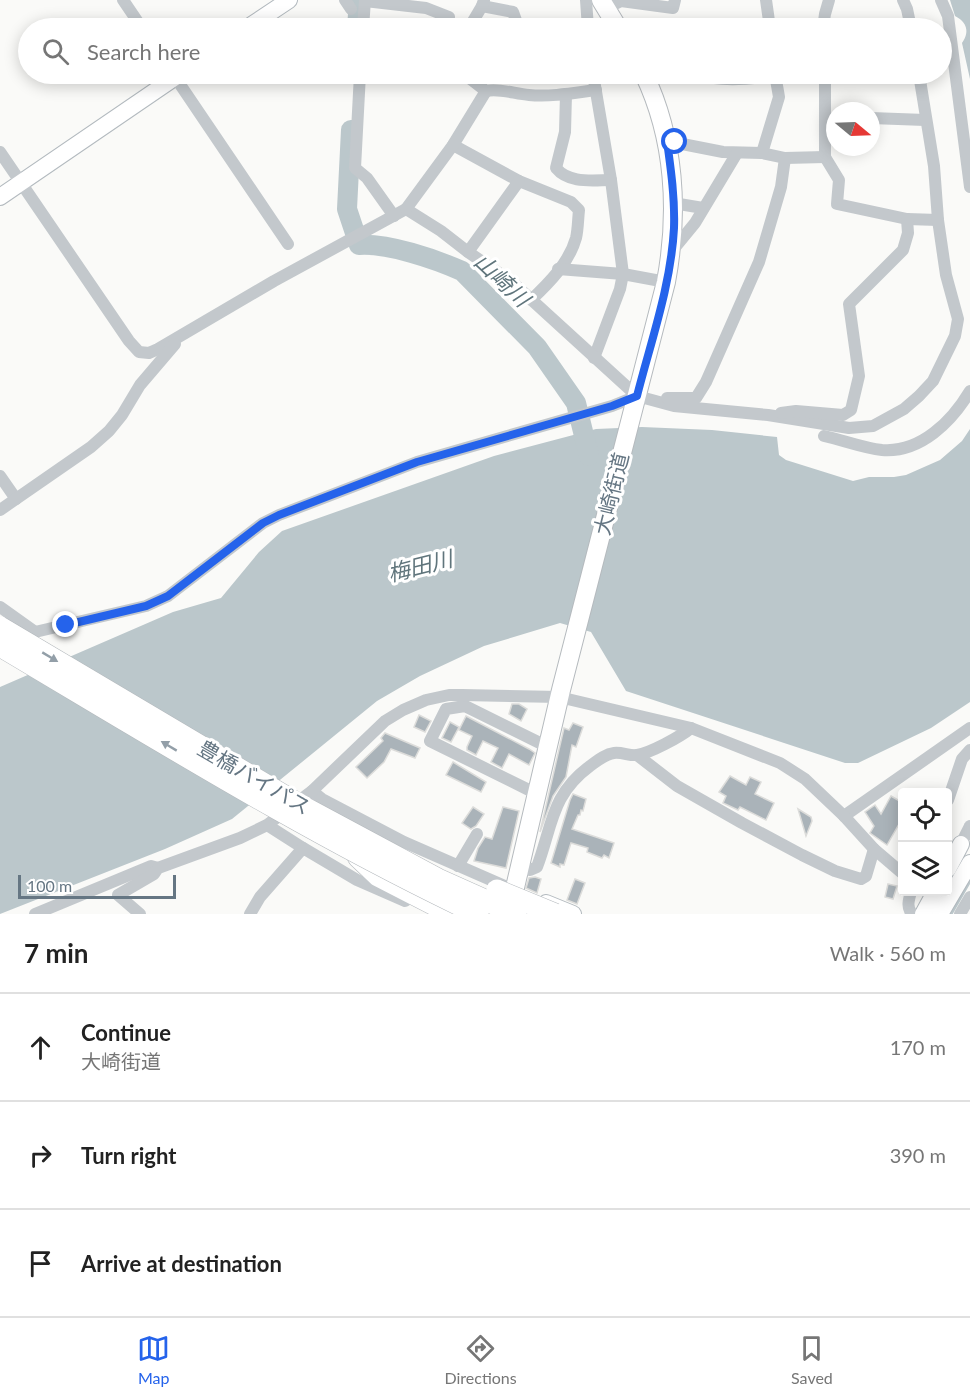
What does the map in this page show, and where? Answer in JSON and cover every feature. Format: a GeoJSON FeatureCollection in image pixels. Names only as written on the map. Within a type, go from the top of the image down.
{"type":"FeatureCollection","features":[{"type":"Feature","properties":{"kind":"highway","name":"豊橋バイパス"},"geometry":{"type":"LineString","coordinates":[[0,627],[290,799],[348,840],[478,914]]}},
{"type":"Feature","properties":{"kind":"highway","name":"豊橋バイパス"},"geometry":{"type":"LineString","coordinates":[[0,648],[289,817],[348,840],[516,914]]}},
{"type":"Feature","properties":{"kind":"highway"},"geometry":{"type":"LineString","coordinates":[[348,840],[378,876],[452,914]]}},
{"type":"Feature","properties":{"kind":"highway"},"geometry":{"type":"LineString","coordinates":[[348,840],[402,849],[555,914]]}},
{"type":"Feature","properties":{"kind":"main road"},"geometry":{"type":"LineString","coordinates":[[604,4],[612,18]]}},
{"type":"Feature","properties":{"kind":"main road","name":"大崎街道"},"geometry":{"type":"LineString","coordinates":[[509,914],[560,693],[630,421],[640,397],[672,251],[674,203],[667,141],[649,84]]}},
{"type":"Feature","properties":{"kind":"street"},"geometry":{"type":"LineString","coordinates":[[123,0],[135,18]]}},
{"type":"Feature","properties":{"kind":"street"},"geometry":{"type":"LineString","coordinates":[[262,18],[289,0]]}},
{"type":"Feature","properties":{"kind":"street"},"geometry":{"type":"LineString","coordinates":[[586,0],[587,18]]}},
{"type":"Feature","properties":{"kind":"street"},"geometry":{"type":"LineString","coordinates":[[604,4],[621,1],[673,8],[675,0]]}},
{"type":"Feature","properties":{"kind":"street"},"geometry":{"type":"LineString","coordinates":[[766,0],[769,18]]}},
{"type":"Feature","properties":{"kind":"street"},"geometry":{"type":"LineString","coordinates":[[825,18],[830,0]]}},
{"type":"Feature","properties":{"kind":"street"},"geometry":{"type":"LineString","coordinates":[[903,0],[908,18]]}},
{"type":"Feature","properties":{"kind":"street"},"geometry":{"type":"LineString","coordinates":[[941,0],[948,18]]}},
{"type":"Feature","properties":{"kind":"street"},"geometry":{"type":"LineString","coordinates":[[364,18],[365,1],[426,8],[449,17]]}},
{"type":"Feature","properties":{"kind":"street"},"geometry":{"type":"LineString","coordinates":[[475,18],[483,3],[513,12],[515,18]]}},
{"type":"Feature","properties":{"kind":"street"},"geometry":{"type":"LineString","coordinates":[[952,47],[970,187]]}},
{"type":"Feature","properties":{"kind":"street"},"geometry":{"type":"LineString","coordinates":[[0,197],[163,84]]}},
{"type":"Feature","properties":{"kind":"street"},"geometry":{"type":"LineString","coordinates":[[182,84],[288,244]]}},
{"type":"Feature","properties":{"kind":"street"},"geometry":{"type":"LineString","coordinates":[[359,84],[355,168],[368,178],[394,216]]}},
{"type":"Feature","properties":{"kind":"street"},"geometry":{"type":"LineString","coordinates":[[477,84],[486,91]]}},
{"type":"Feature","properties":{"kind":"street"},"geometry":{"type":"LineString","coordinates":[[594,358],[620,289],[623,274],[611,180],[595,84]]}},
{"type":"Feature","properties":{"kind":"street"},"geometry":{"type":"LineString","coordinates":[[762,153],[779,97],[777,84]]}},
{"type":"Feature","properties":{"kind":"street"},"geometry":{"type":"LineString","coordinates":[[826,84],[828,102]]}},
{"type":"Feature","properties":{"kind":"street"},"geometry":{"type":"LineString","coordinates":[[406,209],[512,282],[640,397],[674,406],[768,415],[849,428],[873,426],[892,417],[919,396],[933,381],[955,336],[958,319],[946,275],[938,220],[934,166],[921,84]]}},
{"type":"Feature","properties":{"kind":"street"},"geometry":{"type":"LineString","coordinates":[[0,152],[133,347],[139,352],[149,353],[406,209],[453,146],[486,91],[494,89],[526,95],[548,96],[596,90]]}},
{"type":"Feature","properties":{"kind":"street"},"geometry":{"type":"LineString","coordinates":[[566,94],[565,132],[556,168],[578,181],[611,180]]}},
{"type":"Feature","properties":{"kind":"street"},"geometry":{"type":"LineString","coordinates":[[880,118],[926,120]]}},
{"type":"Feature","properties":{"kind":"street"},"geometry":{"type":"LineString","coordinates":[[667,141],[737,153],[762,153],[785,158],[825,157]]}},
{"type":"Feature","properties":{"kind":"street"},"geometry":{"type":"LineString","coordinates":[[453,146],[519,181],[571,202],[579,210],[576,237],[569,255],[531,300]]}},
{"type":"Feature","properties":{"kind":"street"},"geometry":{"type":"LineString","coordinates":[[826,147],[825,157],[839,180],[837,204],[907,219],[938,220]]}},
{"type":"Feature","properties":{"kind":"street"},"geometry":{"type":"LineString","coordinates":[[672,251],[695,223],[737,153]]}},
{"type":"Feature","properties":{"kind":"street"},"geometry":{"type":"LineString","coordinates":[[0,648],[35,632],[146,606],[168,596],[263,523],[417,462],[640,397],[696,398],[706,382],[759,262],[781,187],[785,158]]}},
{"type":"Feature","properties":{"kind":"street"},"geometry":{"type":"LineString","coordinates":[[468,252],[519,181]]}},
{"type":"Feature","properties":{"kind":"street"},"geometry":{"type":"LineString","coordinates":[[571,202],[578,181]]}},
{"type":"Feature","properties":{"kind":"street"},"geometry":{"type":"LineString","coordinates":[[674,203],[703,208]]}},
{"type":"Feature","properties":{"kind":"street"},"geometry":{"type":"LineString","coordinates":[[768,415],[796,411],[843,415],[851,410],[859,376],[849,304],[903,250],[908,233],[907,219]]}},
{"type":"Feature","properties":{"kind":"street"},"geometry":{"type":"LineString","coordinates":[[558,270],[623,274],[666,282]]}},
{"type":"Feature","properties":{"kind":"street"},"geometry":{"type":"LineString","coordinates":[[0,510],[91,447],[109,431],[122,416],[140,385],[156,364],[186,333]]}},
{"type":"Feature","properties":{"kind":"street"},"geometry":{"type":"LineString","coordinates":[[824,436],[882,450],[910,446],[930,436],[948,421],[970,391]]}},
{"type":"Feature","properties":{"kind":"street"},"geometry":{"type":"LineString","coordinates":[[0,476],[16,499]]}},
{"type":"Feature","properties":{"kind":"street"},"geometry":{"type":"LineString","coordinates":[[0,607],[35,632]]}},
{"type":"Feature","properties":{"kind":"street"},"geometry":{"type":"LineString","coordinates":[[35,914],[151,866],[158,868],[240,838],[267,825],[312,791],[385,721],[414,705],[448,695],[560,693],[691,728],[780,763],[805,779],[844,816],[874,849],[898,869]]}},
{"type":"Feature","properties":{"kind":"street"},"geometry":{"type":"LineString","coordinates":[[537,794],[430,741],[446,709],[465,706],[548,747]]}},
{"type":"Feature","properties":{"kind":"street"},"geometry":{"type":"LineString","coordinates":[[520,867],[530,870],[537,867],[559,800],[574,779],[598,760],[610,754],[638,755],[681,736],[691,728]]}},
{"type":"Feature","properties":{"kind":"street"},"geometry":{"type":"LineString","coordinates":[[844,816],[970,728]]}},
{"type":"Feature","properties":{"kind":"street"},"geometry":{"type":"LineString","coordinates":[[952,788],[962,759],[970,750]]}},
{"type":"Feature","properties":{"kind":"street"},"geometry":{"type":"LineString","coordinates":[[638,755],[677,786],[802,855],[835,870],[861,879],[866,876],[874,849]]}},
{"type":"Feature","properties":{"kind":"street"},"geometry":{"type":"LineString","coordinates":[[312,791],[322,800],[394,836],[514,891],[573,914]]}},
{"type":"Feature","properties":{"kind":"street"},"geometry":{"type":"LineString","coordinates":[[267,825],[408,908],[431,914]]}},
{"type":"Feature","properties":{"kind":"street"},"geometry":{"type":"LineString","coordinates":[[952,861],[967,833]]}},
{"type":"Feature","properties":{"kind":"street"},"geometry":{"type":"LineString","coordinates":[[458,866],[477,834]]}},
{"type":"Feature","properties":{"kind":"street"},"geometry":{"type":"LineString","coordinates":[[250,914],[260,897],[303,848]]}},
{"type":"Feature","properties":{"kind":"street"},"geometry":{"type":"LineString","coordinates":[[940,914],[970,863]]}},
{"type":"Feature","properties":{"kind":"street"},"geometry":{"type":"LineString","coordinates":[[140,914],[118,895],[154,874],[158,868]]}},
{"type":"Feature","properties":{"kind":"street"},"geometry":{"type":"LineString","coordinates":[[910,896],[909,911],[912,914]]}},
{"type":"Feature","properties":{"kind":"street"},"geometry":{"type":"LineString","coordinates":[[923,914],[932,896]]}},
{"type":"Feature","properties":{"kind":"street"},"geometry":{"type":"LineString","coordinates":[[960,914],[970,897]]}},
{"type":"Feature","properties":{"kind":"water"},"geometry":{"type":"Polygon","coordinates":[[[950,0],[970,0],[970,79],[962,43],[966,35],[965,24],[955,16],[950,0]]]}},
{"type":"Feature","properties":{"kind":"water","name":"梅田川"},"geometry":{"type":"Polygon","coordinates":[[[642,427],[712,430],[777,437],[779,455],[786,460],[853,481],[869,477],[906,475],[940,460],[962,441],[970,429],[970,702],[931,728],[858,763],[845,763],[626,691],[591,632],[560,623],[484,646],[420,676],[377,701],[232,819],[165,849],[0,914],[0,687],[173,612],[221,598],[259,552],[282,531],[494,456],[596,429],[642,427]]]}},
{"type":"Feature","properties":{"kind":"building"},"geometry":{"type":"Polygon","coordinates":[[[512,704],[519,704],[527,709],[521,721],[509,714],[512,704]]]}},
{"type":"Feature","properties":{"kind":"building"},"geometry":{"type":"Polygon","coordinates":[[[419,715],[431,721],[425,732],[414,727],[419,715]]]}},
{"type":"Feature","properties":{"kind":"building"},"geometry":{"type":"Polygon","coordinates":[[[466,716],[535,753],[529,765],[509,754],[502,768],[491,762],[498,748],[483,741],[476,755],[467,750],[472,736],[459,730],[466,716]]]}},
{"type":"Feature","properties":{"kind":"building"},"geometry":{"type":"Polygon","coordinates":[[[450,722],[459,727],[451,742],[442,738],[450,722]]]}},
{"type":"Feature","properties":{"kind":"building"},"geometry":{"type":"Polygon","coordinates":[[[573,723],[583,727],[576,747],[572,745],[566,777],[553,796],[540,832],[564,728],[569,730],[573,723]]]}},
{"type":"Feature","properties":{"kind":"building"},"geometry":{"type":"Polygon","coordinates":[[[385,733],[420,748],[415,758],[391,749],[384,762],[367,778],[356,767],[383,741],[381,738],[385,733]]]}},
{"type":"Feature","properties":{"kind":"building"},"geometry":{"type":"Polygon","coordinates":[[[453,762],[486,782],[481,792],[446,775],[453,762]]]}},
{"type":"Feature","properties":{"kind":"building"},"geometry":{"type":"Polygon","coordinates":[[[730,776],[746,785],[750,777],[761,782],[755,794],[774,803],[766,820],[740,807],[738,810],[723,803],[726,796],[719,792],[730,776]]]}},
{"type":"Feature","properties":{"kind":"building"},"geometry":{"type":"Polygon","coordinates":[[[573,794],[586,799],[583,811],[581,810],[572,829],[614,843],[609,858],[604,855],[602,858],[587,852],[588,848],[571,843],[564,865],[560,864],[560,867],[551,863],[573,794]]]}},
{"type":"Feature","properties":{"kind":"building"},"geometry":{"type":"Polygon","coordinates":[[[891,796],[898,800],[898,826],[887,845],[870,833],[874,826],[865,812],[875,805],[881,814],[891,796]]]}},
{"type":"Feature","properties":{"kind":"building"},"geometry":{"type":"Polygon","coordinates":[[[473,807],[484,814],[476,826],[471,829],[462,823],[473,807]]]}},
{"type":"Feature","properties":{"kind":"building"},"geometry":{"type":"Polygon","coordinates":[[[503,807],[519,811],[506,868],[474,861],[485,837],[492,839],[503,807]]]}},
{"type":"Feature","properties":{"kind":"building"},"geometry":{"type":"Polygon","coordinates":[[[798,809],[811,817],[812,821],[806,836],[798,809]]]}},
{"type":"Feature","properties":{"kind":"building"},"geometry":{"type":"Polygon","coordinates":[[[529,878],[541,879],[537,893],[526,888],[529,878]]]}},
{"type":"Feature","properties":{"kind":"building"},"geometry":{"type":"Polygon","coordinates":[[[575,879],[585,883],[577,904],[567,900],[575,879]]]}},
{"type":"Feature","properties":{"kind":"building"},"geometry":{"type":"Polygon","coordinates":[[[888,884],[897,886],[893,899],[885,897],[888,884]]]}},
{"type":"Feature","properties":{"kind":"waterway","name":"山崎川"},"geometry":{"type":"LineString","coordinates":[[358,18],[359,0]]}},
{"type":"Feature","properties":{"kind":"waterway","name":"山崎川"},"geometry":{"type":"LineString","coordinates":[[351,130],[347,209],[359,245],[397,249],[462,271],[537,347],[576,403],[589,456]]}},
{"type":"Feature","properties":{"kind":"waterway"},"geometry":{"type":"LineString","coordinates":[[951,914],[970,881]]}},
{"type":"Feature","properties":{"kind":"route"},"geometry":{"type":"LineString","coordinates":[[66,625],[146,606],[168,596],[263,523],[279,515],[417,462],[612,406],[637,396],[672,251],[674,203],[667,141],[675,142]]}}]}
